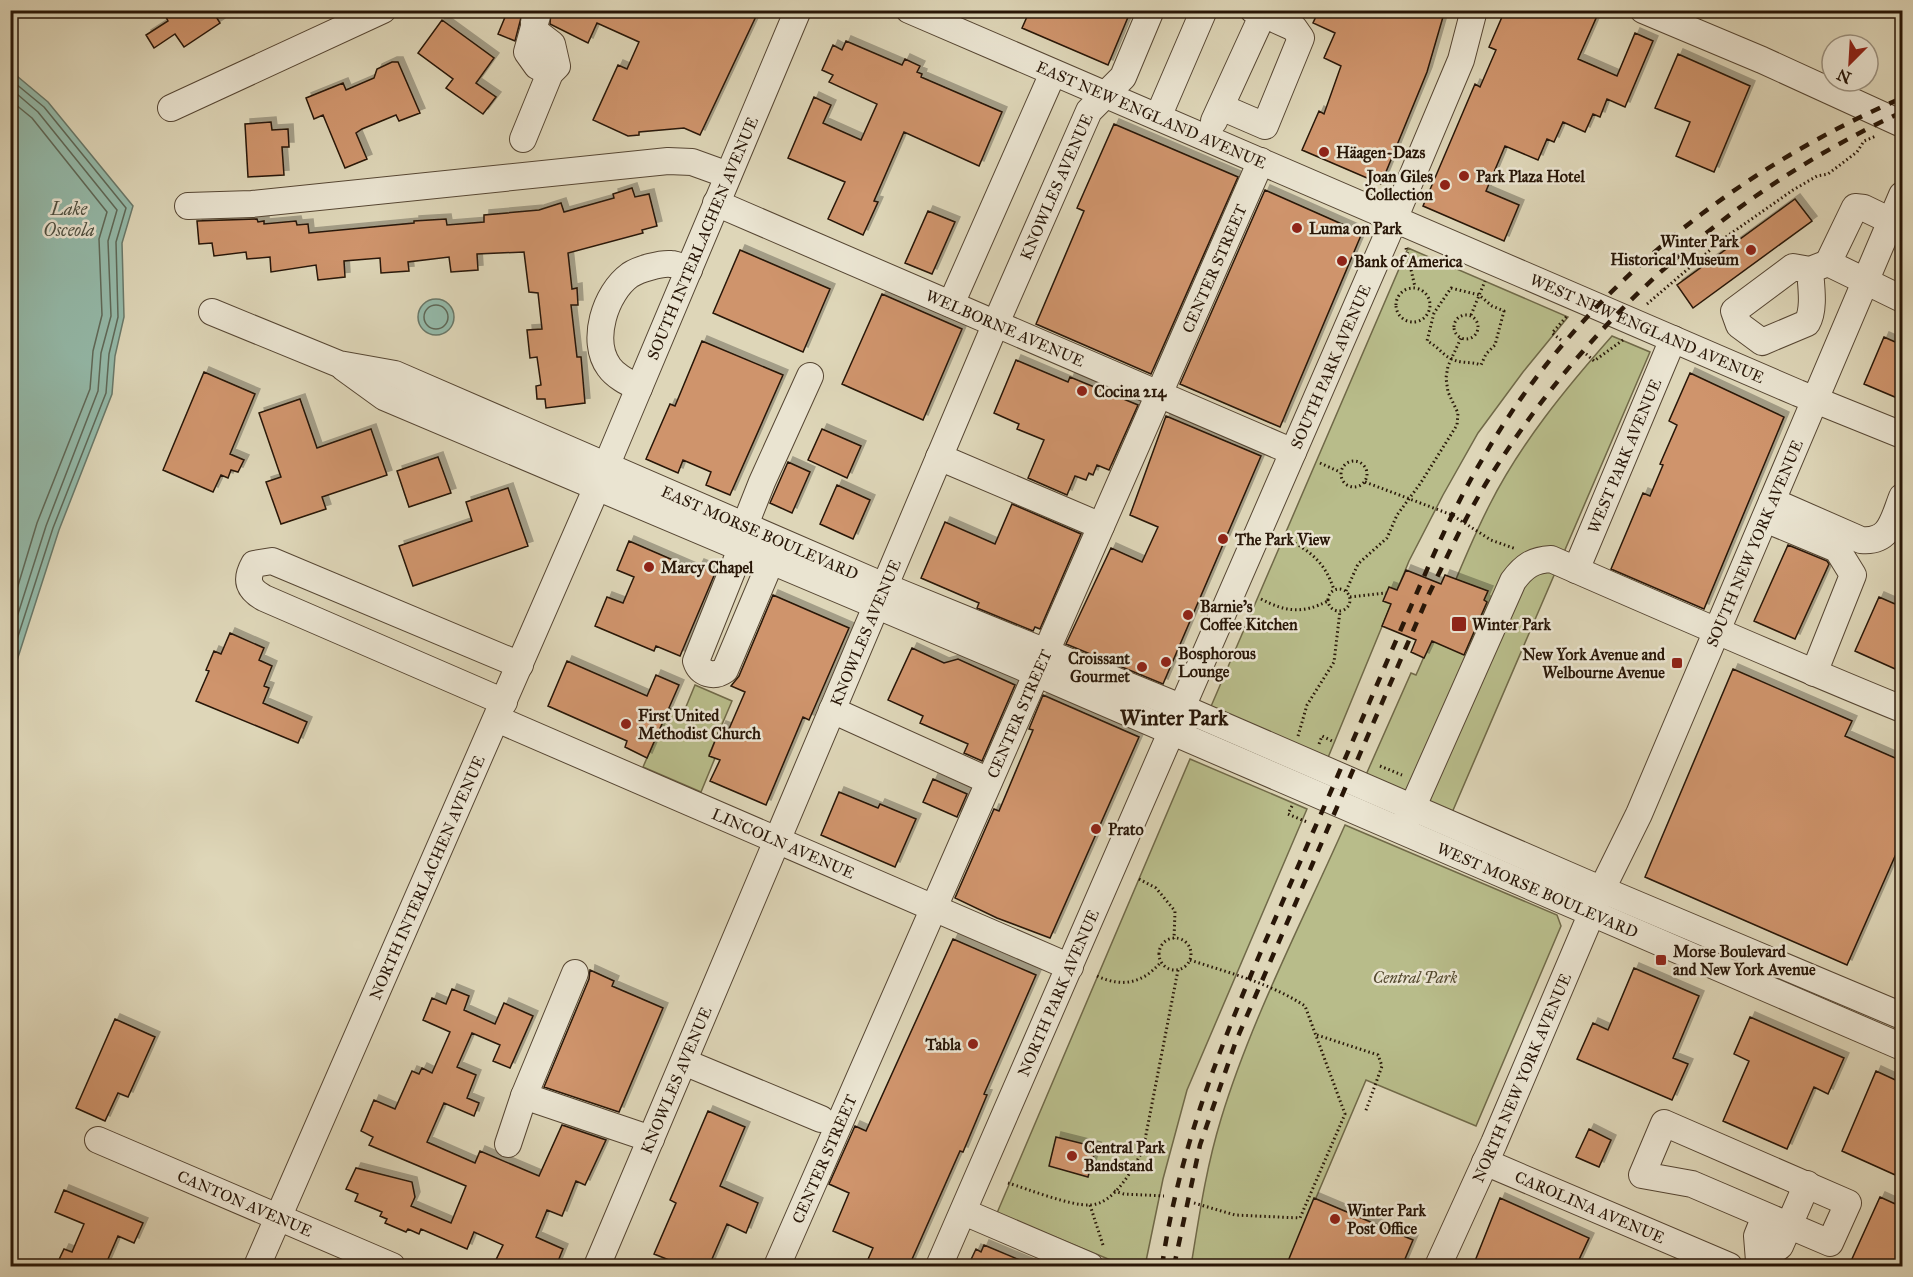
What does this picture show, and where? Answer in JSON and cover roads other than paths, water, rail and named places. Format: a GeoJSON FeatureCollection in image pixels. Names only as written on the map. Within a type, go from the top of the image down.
{"type":"FeatureCollection","features":[{"type":"Feature","properties":{"kind":"street"},"geometry":{"type":"LineString","coordinates":[[171,108],[383,10]]}},
{"type":"Feature","properties":{"kind":"street","name":"SOUTH INTERLACHEN AVENUE"},"geometry":{"type":"LineString","coordinates":[[597,488],[798,10]]}},
{"type":"Feature","properties":{"kind":"street","name":"KNOWLES AVENUE"},"geometry":{"type":"LineString","coordinates":[[597,1266],[996,323],[1089,111],[1123,77],[1151,10]]}},
{"type":"Feature","properties":{"kind":"street"},"geometry":{"type":"LineString","coordinates":[[1158,117],[1204,10]]}},
{"type":"Feature","properties":{"kind":"street"},"geometry":{"type":"LineString","coordinates":[[1292,10],[1301,13],[1304,10]]}},
{"type":"Feature","properties":{"kind":"street","name":"SOUTH PARK AVENUE"},"geometry":{"type":"LineString","coordinates":[[1178,720],[1461,60],[1474,10]]}},
{"type":"Feature","properties":{"kind":"street"},"geometry":{"type":"LineString","coordinates":[[1643,10],[1762,60],[1892,129]]}},
{"type":"Feature","properties":{"kind":"street","name":"EAST NEW ENGLAND AVENUE"},"geometry":{"type":"LineString","coordinates":[[921,13],[1394,219]]}},
{"type":"Feature","properties":{"kind":"street"},"geometry":{"type":"LineString","coordinates":[[1207,138],[1258,13],[1294,28],[1301,38],[1265,126],[1221,107]]}},
{"type":"Feature","properties":{"kind":"street"},"geometry":{"type":"LineString","coordinates":[[523,140],[550,73],[537,66],[527,52],[536,16]]}},
{"type":"Feature","properties":{"kind":"street"},"geometry":{"type":"LineString","coordinates":[[951,304],[1053,72]]}},
{"type":"Feature","properties":{"kind":"street"},"geometry":{"type":"LineString","coordinates":[[188,206],[252,204],[668,161],[692,162],[728,176]]}},
{"type":"Feature","properties":{"kind":"street","name":"CENTER STREET"},"geometry":{"type":"LineString","coordinates":[[777,1266],[1261,161]]}},
{"type":"Feature","properties":{"kind":"street","name":"SOUTH NEW YORK AVENUE"},"geometry":{"type":"LineString","coordinates":[[1602,889],[1639,814],[1902,195]]}},
{"type":"Feature","properties":{"kind":"street","name":"WELBORNE AVENUE"},"geometry":{"type":"LineString","coordinates":[[717,203],[1293,452]]}},
{"type":"Feature","properties":{"kind":"street"},"geometry":{"type":"LineString","coordinates":[[1892,221],[1864,207],[1856,207],[1819,267],[1811,296],[1810,318],[1806,323],[1762,342],[1739,326],[1734,311],[1793,267],[1819,267],[1902,299]]}},
{"type":"Feature","properties":{"kind":"street","name":"WEST NEW ENGLAND AVENUE"},"geometry":{"type":"LineString","coordinates":[[1394,219],[1722,361],[1902,435]]}},
{"type":"Feature","properties":{"kind":"street"},"geometry":{"type":"LineString","coordinates":[[639,388],[619,378],[601,354],[600,326],[604,310],[630,275],[671,264],[689,270]]}},
{"type":"Feature","properties":{"kind":"street","name":"EAST MORSE BOULEVARD"},"geometry":{"type":"LineString","coordinates":[[213,312],[339,364],[395,374],[607,464],[743,537],[771,561],[880,596]]}},
{"type":"Feature","properties":{"kind":"street"},"geometry":{"type":"LineString","coordinates":[[1722,361],[1739,326]]}},
{"type":"Feature","properties":{"kind":"street","name":"WEST PARK AVENUE"},"geometry":{"type":"LineString","coordinates":[[1576,570],[1673,339]]}},
{"type":"Feature","properties":{"kind":"street","name":"EAST MORSE BOULEVARD"},"geometry":{"type":"LineString","coordinates":[[339,364],[384,397],[597,488],[743,537],[1178,720]]}},
{"type":"Feature","properties":{"kind":"street"},"geometry":{"type":"LineString","coordinates":[[771,561],[725,670],[718,675],[711,675],[702,670],[696,660],[762,482],[810,376]]}},
{"type":"Feature","properties":{"kind":"street"},"geometry":{"type":"LineString","coordinates":[[939,457],[1101,526]]}},
{"type":"Feature","properties":{"kind":"street","name":"NORTH INTERLACHEN AVENUE"},"geometry":{"type":"LineString","coordinates":[[258,1266],[597,488]]}},
{"type":"Feature","properties":{"kind":"street"},"geometry":{"type":"LineString","coordinates":[[1769,510],[1861,540],[1874,541],[1887,530],[1902,497]]}},
{"type":"Feature","properties":{"kind":"street"},"geometry":{"type":"LineString","coordinates":[[1769,510],[1837,549],[1853,575],[1814,673]]}},
{"type":"Feature","properties":{"kind":"street"},"geometry":{"type":"LineString","coordinates":[[1402,831],[1514,581],[1530,563],[1538,560],[1551,559],[1902,709]]}},
{"type":"Feature","properties":{"kind":"street","name":"LINCOLN AVENUE"},"geometry":{"type":"LineString","coordinates":[[520,665],[272,561],[254,564],[249,572],[248,582],[252,591],[264,598],[778,841],[1070,967]]}},
{"type":"Feature","properties":{"kind":"street"},"geometry":{"type":"LineString","coordinates":[[832,710],[989,781]]}},
{"type":"Feature","properties":{"kind":"street","name":"WEST MORSE BOULEVARD"},"geometry":{"type":"LineString","coordinates":[[1178,720],[1413,808],[1902,1016]]}},
{"type":"Feature","properties":{"kind":"street","name":"WEST MORSE BOULEVARD"},"geometry":{"type":"LineString","coordinates":[[1178,720],[1457,856],[1902,1047]]}},
{"type":"Feature","properties":{"kind":"street","name":"NORTH PARK AVENUE"},"geometry":{"type":"LineString","coordinates":[[939,1266],[1178,720]]}},
{"type":"Feature","properties":{"kind":"street"},"geometry":{"type":"LineString","coordinates":[[1457,856],[1467,832]]}},
{"type":"Feature","properties":{"kind":"street","name":"NORTH NEW YORK AVENUE"},"geometry":{"type":"LineString","coordinates":[[1438,1266],[1602,889]]}},
{"type":"Feature","properties":{"kind":"street"},"geometry":{"type":"LineString","coordinates":[[508,1144],[524,1096],[575,973]]}},
{"type":"Feature","properties":{"kind":"street"},"geometry":{"type":"LineString","coordinates":[[684,1062],[821,1119]]}},
{"type":"Feature","properties":{"kind":"street"},"geometry":{"type":"LineString","coordinates":[[524,1096],[651,1139]]}},
{"type":"Feature","properties":{"kind":"street"},"geometry":{"type":"LineString","coordinates":[[1664,1124],[1807,1184],[1848,1203],[1830,1243],[1692,1184],[1642,1175],[1664,1124]]}},
{"type":"Feature","properties":{"kind":"street","name":"CANTON AVENUE"},"geometry":{"type":"LineString","coordinates":[[98,1140],[380,1264]]}},
{"type":"Feature","properties":{"kind":"street","name":"CAROLINA AVENUE"},"geometry":{"type":"LineString","coordinates":[[1485,1162],[1729,1266]]}},
{"type":"Feature","properties":{"kind":"street"},"geometry":{"type":"LineString","coordinates":[[1758,1264],[1780,1246],[1807,1184]]}},
{"type":"Feature","properties":{"kind":"street"},"geometry":{"type":"LineString","coordinates":[[964,1212],[1096,1256]]}},
{"type":"Feature","properties":{"kind":"street"},"geometry":{"type":"LineString","coordinates":[[1758,1264],[1757,1236],[1766,1216]]}},
{"type":"Feature","properties":{"kind":"water","name":"Lake Osceola"},"geometry":{"type":"Polygon","coordinates":[[[11,71],[48,102],[133,206],[122,243],[124,317],[115,356],[112,394],[59,530],[11,679],[11,71]]]}},
{"type":"Feature","properties":{"kind":"water"},"geometry":{"type":"Polygon","coordinates":[[[436,299],[449,304],[454,317],[449,330],[436,335],[423,330],[418,317],[423,304],[436,299]]]}},
{"type":"Feature","properties":{"kind":"railway"},"geometry":{"type":"LineString","coordinates":[[1162,1266],[1172,1209],[1186,1153],[1203,1098],[1244,991],[1423,579],[1451,518],[1483,458],[1521,399],[1564,343],[1612,292],[1664,244],[1719,201],[1778,162],[1839,128],[1902,98]]}},
{"type":"Feature","properties":{"kind":"railway"},"geometry":{"type":"LineString","coordinates":[[1174,1266],[1200,1145],[1236,1041],[1429,594],[1485,485],[1524,425],[1568,369],[1615,316],[1666,267],[1720,222],[1778,181],[1838,144],[1902,112]]}},
{"type":"Feature","properties":{"kind":"place","name":"Häagen-Dazs"},"geometry":{"type":"Point","coordinates":[1324,152]}},
{"type":"Feature","properties":{"kind":"place","name":"Park Plaza Hotel"},"geometry":{"type":"Point","coordinates":[1464,176]}},
{"type":"Feature","properties":{"kind":"place","name":"Joan Giles Collection"},"geometry":{"type":"Point","coordinates":[1445,185]}},
{"type":"Feature","properties":{"kind":"place","name":"Luma on Park"},"geometry":{"type":"Point","coordinates":[1297,228]}},
{"type":"Feature","properties":{"kind":"place","name":"Winter Park Historical Museum"},"geometry":{"type":"Point","coordinates":[1751,250]}},
{"type":"Feature","properties":{"kind":"place","name":"Bank of America"},"geometry":{"type":"Point","coordinates":[1342,261]}},
{"type":"Feature","properties":{"kind":"place","name":"Cocina 214"},"geometry":{"type":"Point","coordinates":[1082,391]}},
{"type":"Feature","properties":{"kind":"place","name":"The Park View"},"geometry":{"type":"Point","coordinates":[1223,539]}},
{"type":"Feature","properties":{"kind":"place","name":"Marcy Chapel"},"geometry":{"type":"Point","coordinates":[649,567]}},
{"type":"Feature","properties":{"kind":"place","name":"Barnie's Coffee Kitchen"},"geometry":{"type":"Point","coordinates":[1188,615]}},
{"type":"Feature","properties":{"kind":"place","name":"Winter Park"},"geometry":{"type":"Point","coordinates":[1459,624]}},
{"type":"Feature","properties":{"kind":"place","name":"Bosphorous Lounge"},"geometry":{"type":"Point","coordinates":[1166,662]}},
{"type":"Feature","properties":{"kind":"place","name":"New York Avenue and Welbourne Avenue"},"geometry":{"type":"Point","coordinates":[1677,663]}},
{"type":"Feature","properties":{"kind":"place","name":"Croissant Gourmet"},"geometry":{"type":"Point","coordinates":[1142,667]}},
{"type":"Feature","properties":{"kind":"place","name":"First United Methodist Church"},"geometry":{"type":"Point","coordinates":[626,724]}},
{"type":"Feature","properties":{"kind":"place","name":"Prato"},"geometry":{"type":"Point","coordinates":[1096,829]}},
{"type":"Feature","properties":{"kind":"place","name":"Morse Boulevard and New York Avenue"},"geometry":{"type":"Point","coordinates":[1661,960]}},
{"type":"Feature","properties":{"kind":"place","name":"Tabla"},"geometry":{"type":"Point","coordinates":[973,1044]}},
{"type":"Feature","properties":{"kind":"place","name":"Central Park Bandstand"},"geometry":{"type":"Point","coordinates":[1072,1156]}},
{"type":"Feature","properties":{"kind":"place","name":"Winter Park Post Office"},"geometry":{"type":"Point","coordinates":[1335,1219]}},
{"type":"Feature","properties":{"kind":"district","name":"Winter Park"},"geometry":{"type":"Point","coordinates":[1174,717]}},
{"type":"Feature","properties":{"kind":"park label","name":"Central Park"},"geometry":{"type":"Point","coordinates":[1415,977]}}]}
